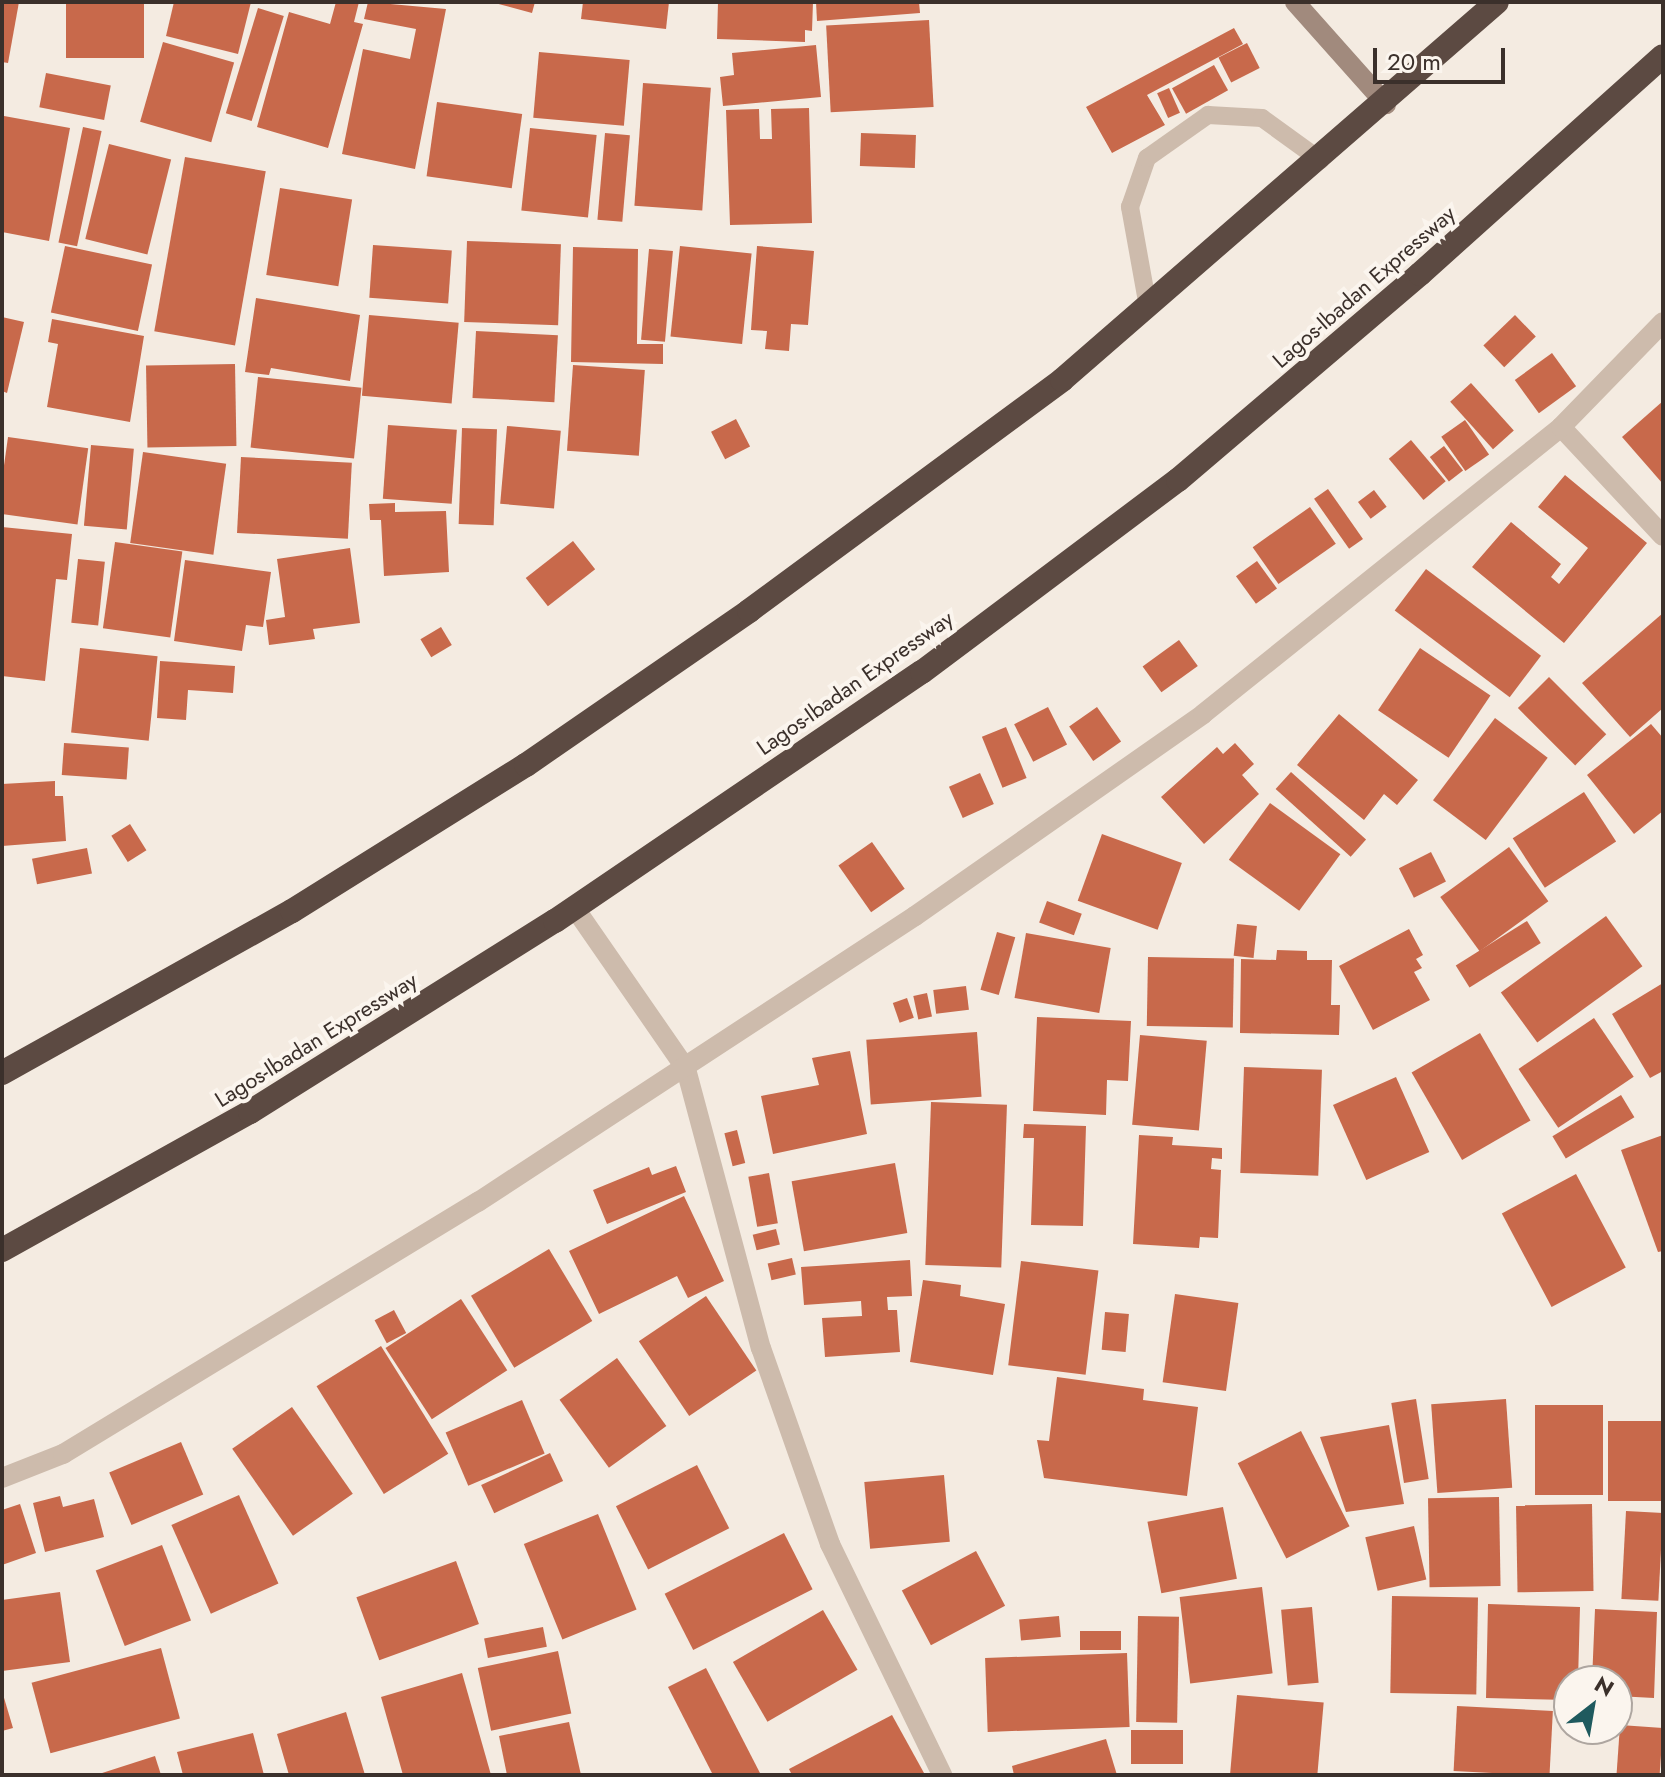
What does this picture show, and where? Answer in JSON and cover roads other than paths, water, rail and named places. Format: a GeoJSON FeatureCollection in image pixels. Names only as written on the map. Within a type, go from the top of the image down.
{"type":"FeatureCollection","features":[{"type":"Feature","properties":{"kind":"highway"},"geometry":{"type":"LineString","coordinates":[[2,1073],[292,911],[526,765],[920,487],[1062,380],[1386,104],[1497,2]]}},
{"type":"Feature","properties":{"kind":"highway","name":"Lagos-Ibadan Expressway"},"geometry":{"type":"LineString","coordinates":[[2,1250],[250,1112],[574,907],[922,672],[1178,480],[1431,264],[1663,56]]}},
{"type":"Feature","properties":{"kind":"street"},"geometry":{"type":"LineString","coordinates":[[1295,2],[1386,104]]}},
{"type":"Feature","properties":{"kind":"street"},"geometry":{"type":"LineString","coordinates":[[2,1478],[63,1454],[212,1365],[686,1069],[1203,714],[1561,427],[1663,322]]}},
{"type":"Feature","properties":{"kind":"street"},"geometry":{"type":"LineString","coordinates":[[1561,427],[1663,536]]}},
{"type":"Feature","properties":{"kind":"street"},"geometry":{"type":"LineString","coordinates":[[574,907],[686,1069],[761,1348],[830,1544],[942,1775]]}},
{"type":"Feature","properties":{"kind":"lane"},"geometry":{"type":"LineString","coordinates":[[1148,307],[1130,207],[1147,158],[1208,115],[1262,118],[1320,160]]}}]}
